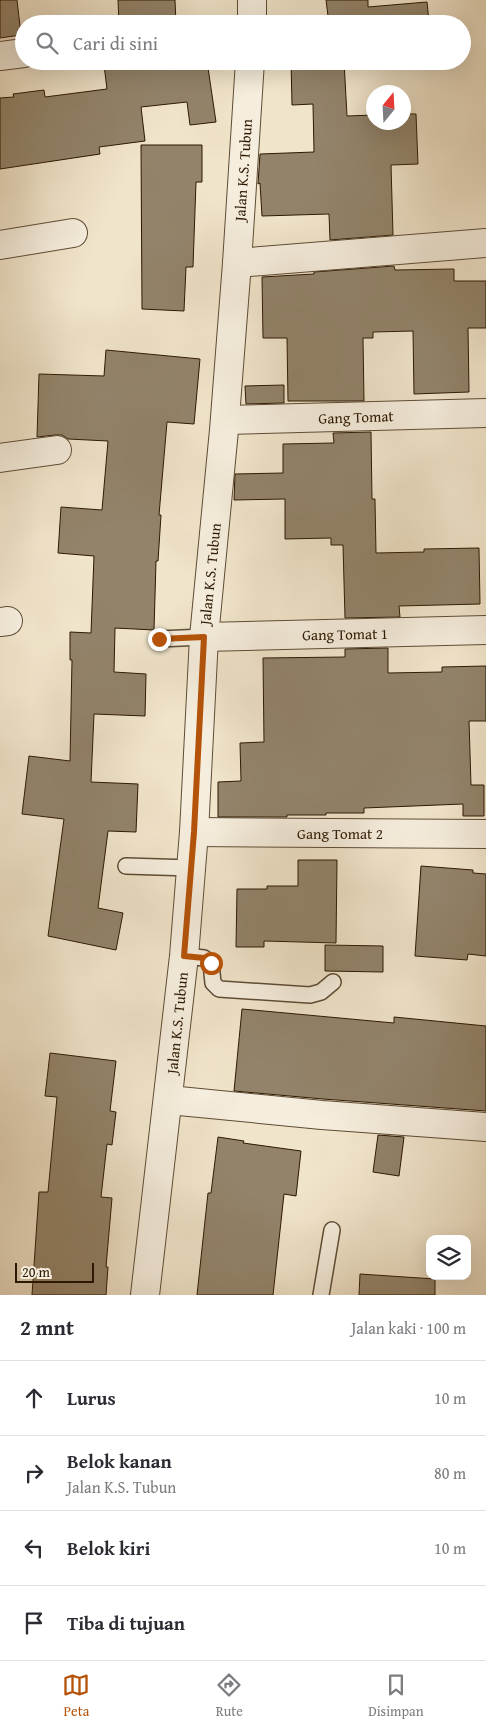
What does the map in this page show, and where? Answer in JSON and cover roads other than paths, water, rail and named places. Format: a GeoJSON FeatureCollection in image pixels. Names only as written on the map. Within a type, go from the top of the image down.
{"type":"FeatureCollection","features":[{"type":"Feature","properties":{"kind":"street"},"geometry":{"type":"LineString","coordinates":[[0,56],[15,54]]}},
{"type":"Feature","properties":{"kind":"street","name":"Jalan K.S. Tubun"},"geometry":{"type":"LineString","coordinates":[[145,1295],[169,1100],[184,956],[194,832],[204,637],[225,420],[249,70]]}},
{"type":"Feature","properties":{"kind":"street"},"geometry":{"type":"LineString","coordinates":[[0,245],[73,233]]}},
{"type":"Feature","properties":{"kind":"street"},"geometry":{"type":"LineString","coordinates":[[237,263],[486,243]]}},
{"type":"Feature","properties":{"kind":"street","name":"Gang Tomat"},"geometry":{"type":"LineString","coordinates":[[225,420],[486,413]]}},
{"type":"Feature","properties":{"kind":"street"},"geometry":{"type":"LineString","coordinates":[[0,458],[57,450]]}},
{"type":"Feature","properties":{"kind":"street","name":"Gang Tomat 1"},"geometry":{"type":"LineString","coordinates":[[204,637],[486,630]]}},
{"type":"Feature","properties":{"kind":"street","name":"Gang Tomat 2"},"geometry":{"type":"LineString","coordinates":[[194,832],[486,834]]}},
{"type":"Feature","properties":{"kind":"street"},"geometry":{"type":"LineString","coordinates":[[169,1100],[322,1115],[486,1127]]}},
{"type":"Feature","properties":{"kind":"lane"},"geometry":{"type":"LineString","coordinates":[[159,639],[204,637]]}},
{"type":"Feature","properties":{"kind":"lane"},"geometry":{"type":"LineString","coordinates":[[126,866],[191,868]]}},
{"type":"Feature","properties":{"kind":"lane"},"geometry":{"type":"LineString","coordinates":[[184,956],[204,958],[211,963],[213,983],[220,989],[310,995],[321,992],[333,982]]}},
{"type":"Feature","properties":{"kind":"lane"},"geometry":{"type":"LineString","coordinates":[[321,1295],[332,1230]]}}]}
